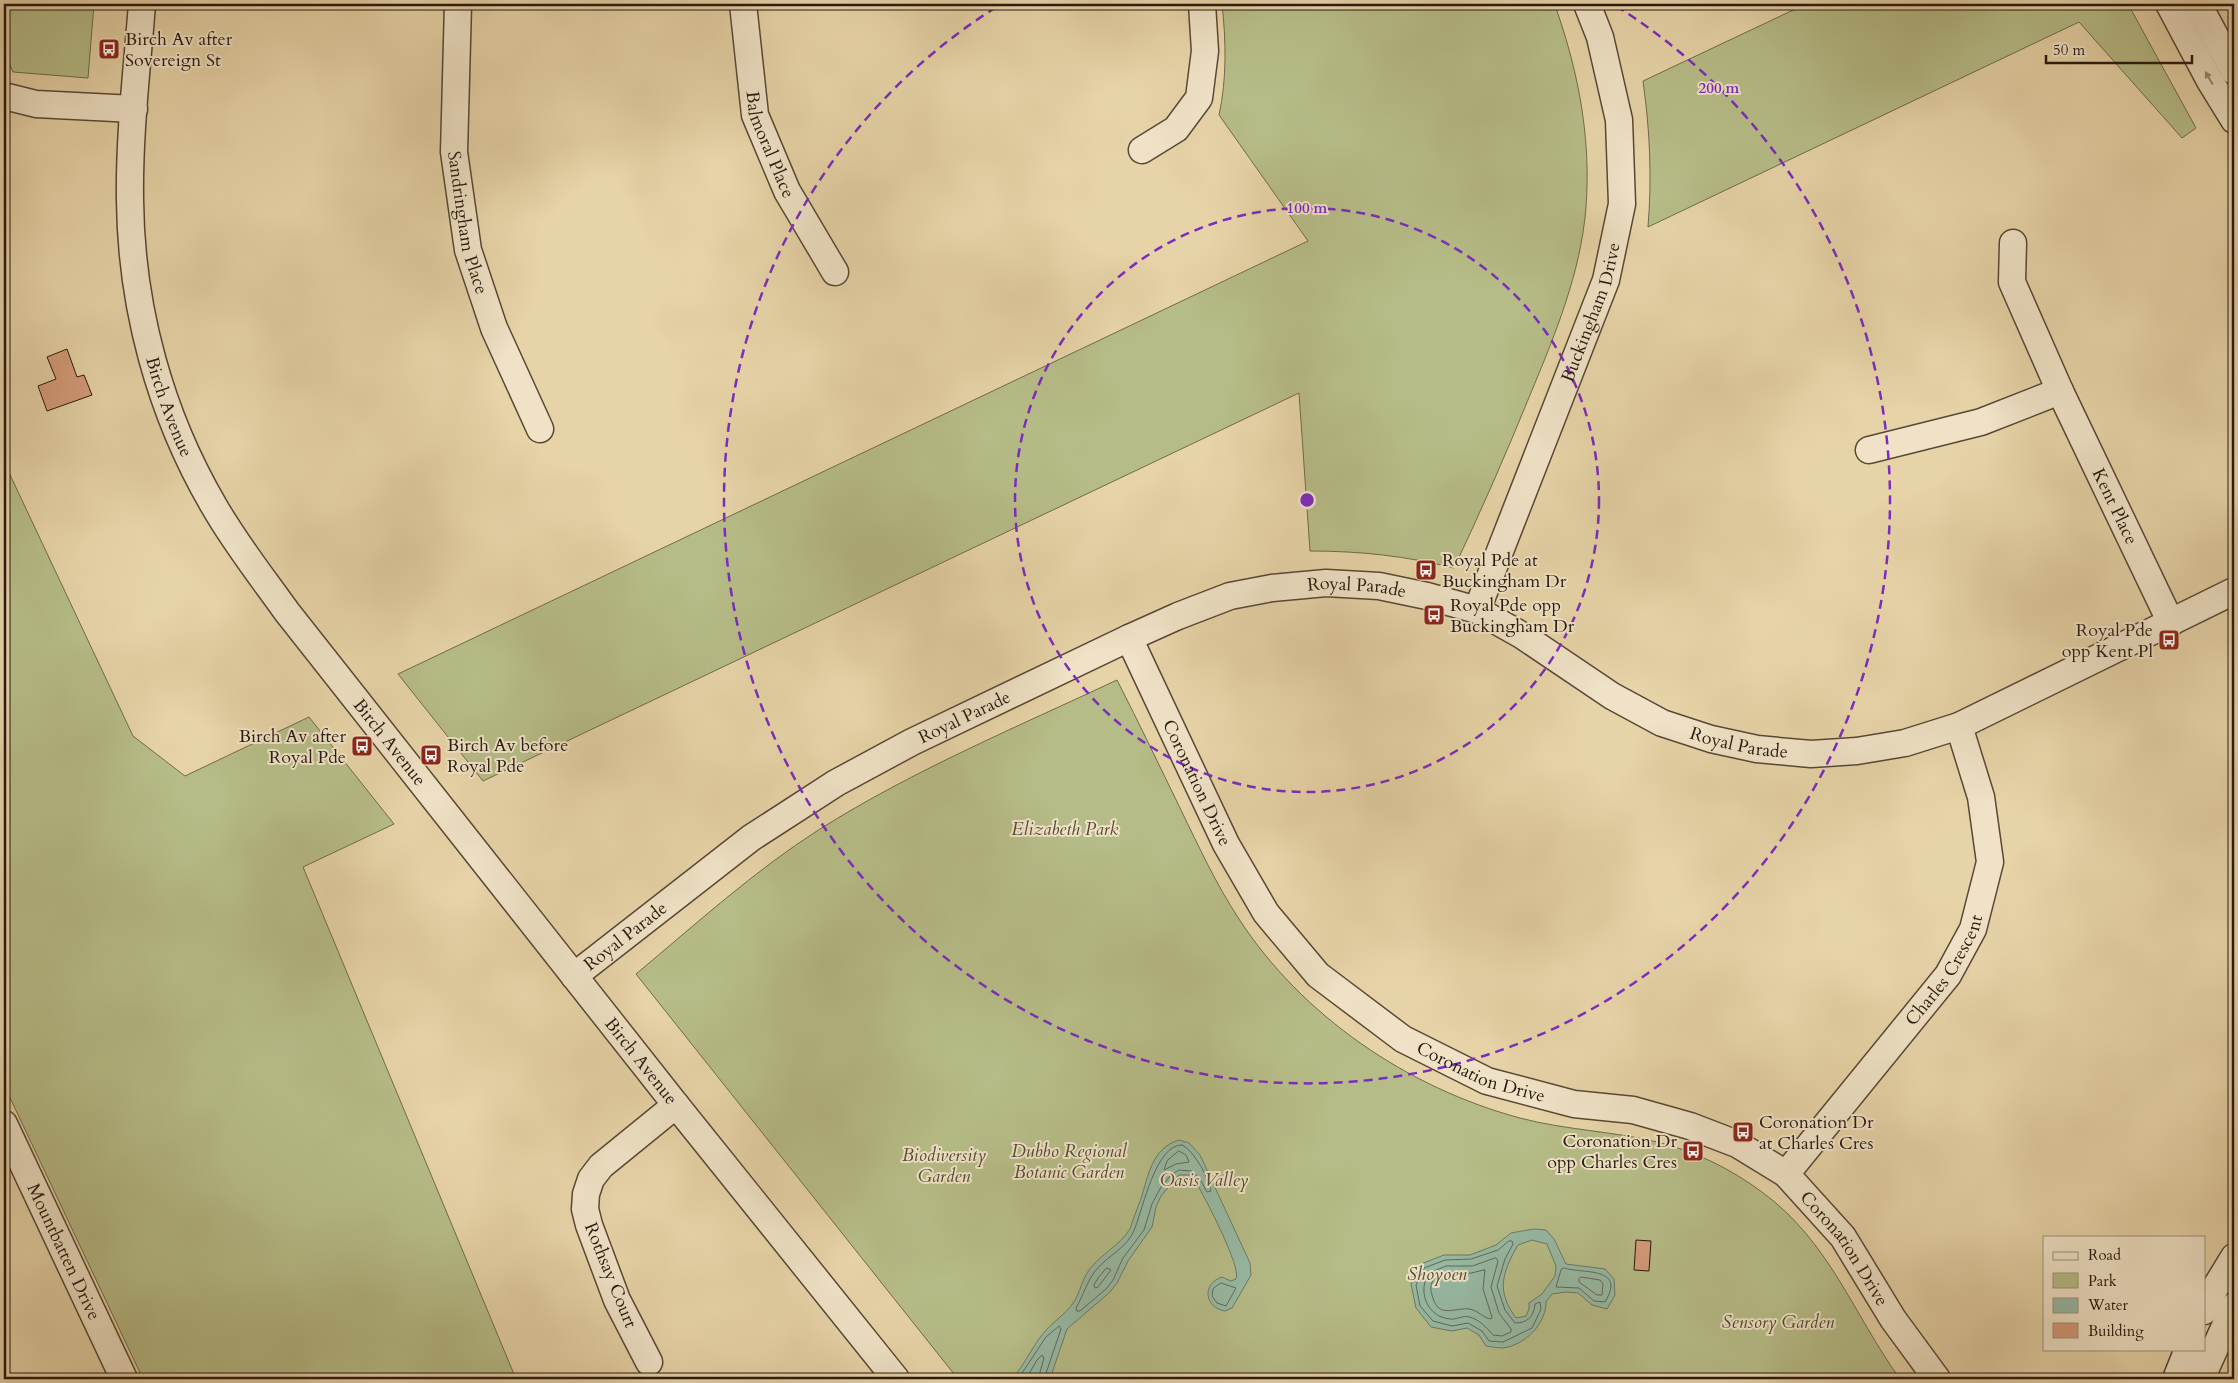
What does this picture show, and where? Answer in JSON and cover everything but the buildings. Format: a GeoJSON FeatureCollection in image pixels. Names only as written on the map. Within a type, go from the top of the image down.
{"type":"FeatureCollection","features":[{"type":"Feature","properties":{"kind":"street","name":"Birch Avenue"},"geometry":{"type":"LineString","coordinates":[[142,4],[134,109],[130,200],[133,261],[146,336],[162,391],[185,451],[214,506],[248,559],[574,976],[896,1379]]}},
{"type":"Feature","properties":{"kind":"street","name":"Sandringham Place"},"geometry":{"type":"LineString","coordinates":[[458,4],[454,152],[468,250],[494,328],[540,430]]}},
{"type":"Feature","properties":{"kind":"street","name":"Balmoral Place"},"geometry":{"type":"LineString","coordinates":[[743,4],[755,114],[787,191],[835,272]]}},
{"type":"Feature","properties":{"kind":"street"},"geometry":{"type":"LineString","coordinates":[[1142,150],[1176,129],[1199,98],[1205,51],[1202,4]]}},
{"type":"Feature","properties":{"kind":"street","name":"Buckingham Drive"},"geometry":{"type":"LineString","coordinates":[[1477,610],[1606,280],[1622,204],[1619,120],[1600,37],[1587,4]]}},
{"type":"Feature","properties":{"kind":"street"},"geometry":{"type":"LineString","coordinates":[[2169,4],[2210,81],[2234,120]]}},
{"type":"Feature","properties":{"kind":"street"},"geometry":{"type":"LineString","coordinates":[[2198,4],[2234,72]]}},
{"type":"Feature","properties":{"kind":"street"},"geometry":{"type":"LineString","coordinates":[[4,96],[36,104],[134,109]]}},
{"type":"Feature","properties":{"kind":"street","name":"Kent Place"},"geometry":{"type":"LineString","coordinates":[[2013,242],[2012,282],[2060,391],[2171,623]]}},
{"type":"Feature","properties":{"kind":"street"},"geometry":{"type":"LineString","coordinates":[[1869,450],[1982,422],[2060,391]]}},
{"type":"Feature","properties":{"kind":"street","name":"Royal Parade"},"geometry":{"type":"LineString","coordinates":[[574,976],[751,838],[811,798],[905,746],[1129,638],[1230,596],[1272,588],[1326,583],[1379,586],[1477,610],[1522,636],[1612,696],[1662,723],[1711,740],[1757,749],[1811,754],[1857,752],[1905,742],[1959,726],[2234,592]]}},
{"type":"Feature","properties":{"kind":"street","name":"Coronation Drive"},"geometry":{"type":"LineString","coordinates":[[1129,638],[1226,844],[1266,913],[1318,975],[1403,1039],[1487,1081],[1574,1104],[1633,1110],[1690,1126],[1737,1144],[1786,1174],[1844,1237],[1893,1319],[1937,1379]]}},
{"type":"Feature","properties":{"kind":"street","name":"Charles Crescent"},"geometry":{"type":"LineString","coordinates":[[1786,1174],[1948,975],[1973,929],[1990,862],[1982,797],[1959,726]]}},
{"type":"Feature","properties":{"kind":"street","name":"Rothsay Court"},"geometry":{"type":"LineString","coordinates":[[649,1362],[617,1300],[589,1226],[585,1209],[586,1194],[591,1179],[600,1166],[676,1105]]}},
{"type":"Feature","properties":{"kind":"street","name":"Mountbatten Drive"},"geometry":{"type":"LineString","coordinates":[[4,1124],[124,1379]]}},
{"type":"Feature","properties":{"kind":"street"},"geometry":{"type":"LineString","coordinates":[[2206,1306],[2234,1257]]}},
{"type":"Feature","properties":{"kind":"street"},"geometry":{"type":"LineString","coordinates":[[2201,1379],[2234,1306]]}},
{"type":"Feature","properties":{"kind":"street"},"geometry":{"type":"LineString","coordinates":[[2176,1379],[2188,1350]]}},
{"type":"Feature","properties":{"kind":"green space"},"geometry":{"type":"Polygon","coordinates":[[[4,4],[94,4],[88,78],[13,72],[4,52],[4,4]]]}},
{"type":"Feature","properties":{"kind":"green space"},"geometry":{"type":"Polygon","coordinates":[[[1222,4],[1554,4],[1557,11],[1572,59],[1585,132],[1587,157],[1586,207],[1579,255],[1566,303],[1549,349],[1503,461],[1454,568],[1383,555],[1310,551],[1299,393],[483,781],[398,674],[1308,241],[1219,115],[1225,60],[1222,4]]]}},
{"type":"Feature","properties":{"kind":"green space"},"geometry":{"type":"Polygon","coordinates":[[[1806,4],[2128,4],[2196,128],[2182,138],[2079,22],[1648,227],[1650,154],[1643,81],[1806,4]]]}},
{"type":"Feature","properties":{"kind":"green space"},"geometry":{"type":"Polygon","coordinates":[[[4,462],[133,736],[185,776],[309,717],[394,824],[303,867],[516,1379],[143,1379],[4,1085],[4,462]]]}},
{"type":"Feature","properties":{"kind":"green space","name":"Dubbo Regional Botanic Garden"},"geometry":{"type":"Polygon","coordinates":[[[1117,680],[1201,852],[1239,919],[1265,954],[1294,987],[1326,1017],[1361,1044],[1398,1067],[1438,1088],[1478,1105],[1537,1122],[1640,1138],[1671,1146],[1699,1156],[1738,1176],[1762,1192],[1786,1212],[1806,1233],[1839,1280],[1900,1379],[958,1379],[636,974],[749,880],[820,829],[929,768],[1117,680]]]}},
{"type":"Feature","properties":{"kind":"water"},"geometry":{"type":"Polygon","coordinates":[[[1179,1140],[1189,1143],[1200,1155],[1250,1263],[1251,1275],[1232,1308],[1225,1311],[1218,1309],[1213,1305],[1208,1296],[1208,1290],[1215,1280],[1222,1277],[1231,1281],[1236,1279],[1236,1272],[1228,1247],[1196,1182],[1190,1175],[1179,1175],[1161,1196],[1156,1207],[1152,1227],[1128,1261],[1117,1283],[1110,1292],[1067,1329],[1052,1373],[1048,1379],[994,1379],[997,1377],[1013,1377],[1042,1335],[1074,1302],[1089,1270],[1126,1235],[1141,1199],[1152,1164],[1163,1149],[1179,1140]]]}},
{"type":"Feature","properties":{"kind":"water"},"geometry":{"type":"Polygon","coordinates":[[[1534,1229],[1546,1230],[1554,1239],[1566,1264],[1605,1269],[1614,1279],[1615,1295],[1607,1309],[1592,1305],[1578,1293],[1552,1294],[1546,1302],[1542,1318],[1533,1332],[1519,1343],[1503,1348],[1486,1346],[1479,1335],[1467,1328],[1452,1331],[1431,1327],[1416,1308],[1411,1284],[1421,1264],[1444,1255],[1470,1255],[1496,1245],[1511,1233],[1534,1229]],[[1532,1240],[1518,1245],[1508,1264],[1505,1273],[1504,1290],[1506,1299],[1516,1318],[1526,1316],[1529,1303],[1542,1294],[1555,1276],[1556,1266],[1547,1244],[1532,1240]]]}},
{"type":"Feature","properties":{"kind":"place","name":"Birch Av after Sovereign St"},"geometry":{"type":"Point","coordinates":[109,49]}},
{"type":"Feature","properties":{"kind":"place","name":"Royal Pde at Buckingham Dr"},"geometry":{"type":"Point","coordinates":[1426,570]}},
{"type":"Feature","properties":{"kind":"place","name":"Royal Pde opp Buckingham Dr"},"geometry":{"type":"Point","coordinates":[1434,615]}},
{"type":"Feature","properties":{"kind":"place","name":"Royal Pde opp Kent Pl"},"geometry":{"type":"Point","coordinates":[2169,640]}},
{"type":"Feature","properties":{"kind":"place","name":"Birch Av after Royal Pde"},"geometry":{"type":"Point","coordinates":[362,746]}},
{"type":"Feature","properties":{"kind":"place","name":"Birch Av before Royal Pde"},"geometry":{"type":"Point","coordinates":[431,755]}},
{"type":"Feature","properties":{"kind":"place","name":"Coronation Dr at Charles Cres"},"geometry":{"type":"Point","coordinates":[1743,1132]}},
{"type":"Feature","properties":{"kind":"place","name":"Coronation Dr opp Charles Cres"},"geometry":{"type":"Point","coordinates":[1693,1151]}},
{"type":"Feature","properties":{"kind":"park label","name":"Elizabeth Park"},"geometry":{"type":"Point","coordinates":[1065,829]}},
{"type":"Feature","properties":{"kind":"park label","name":"Biodiversity Garden"},"geometry":{"type":"Point","coordinates":[944,1165]}},
{"type":"Feature","properties":{"kind":"park label","name":"Oasis Valley"},"geometry":{"type":"Point","coordinates":[1204,1180]}},
{"type":"Feature","properties":{"kind":"park label","name":"Shoyoen"},"geometry":{"type":"Point","coordinates":[1437,1274]}},
{"type":"Feature","properties":{"kind":"park label","name":"Sensory Garden"},"geometry":{"type":"Point","coordinates":[1778,1322]}}]}
